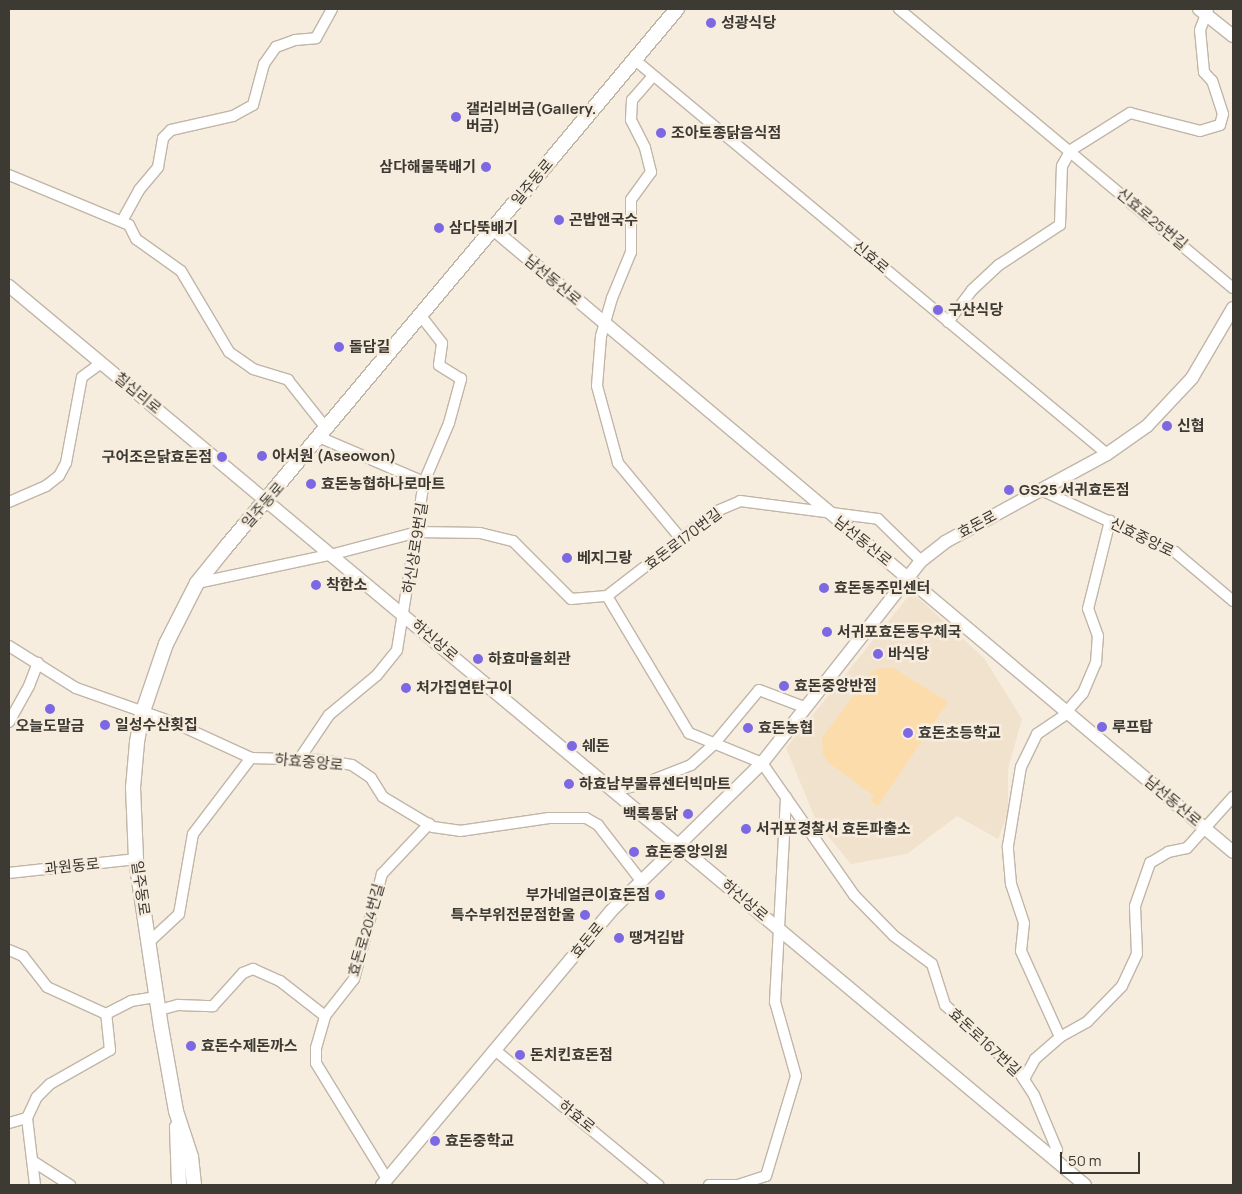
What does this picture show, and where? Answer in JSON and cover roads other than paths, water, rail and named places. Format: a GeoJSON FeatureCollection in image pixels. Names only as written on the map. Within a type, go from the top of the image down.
{"type":"FeatureCollection","features":[{"type":"Feature","properties":{"kind":"main road","name":"일주동로"},"geometry":{"type":"LineString","coordinates":[[179,1185],[176,1111],[136,859],[134,788],[142,714],[166,644],[197,583],[677,9]]}},
{"type":"Feature","properties":{"kind":"main road","name":"일주동로"},"geometry":{"type":"LineString","coordinates":[[176,1111],[190,1157],[194,1185]]}},
{"type":"Feature","properties":{"kind":"main road"},"geometry":{"type":"LineString","coordinates":[[190,1157],[199,1185]]}},
{"type":"Feature","properties":{"kind":"street"},"geometry":{"type":"LineString","coordinates":[[122,221],[139,190],[158,167],[163,138],[170,130],[233,116],[253,105],[264,64],[276,47],[295,40],[316,38],[332,9]]}},
{"type":"Feature","properties":{"kind":"street","name":"신효로25번길"},"geometry":{"type":"LineString","coordinates":[[899,9],[1233,288]]}},
{"type":"Feature","properties":{"kind":"street"},"geometry":{"type":"LineString","coordinates":[[948,322],[972,290],[999,265],[1060,225],[1062,166],[1070,150],[1130,113],[1200,131],[1220,125],[1223,114],[1212,81],[1204,72],[1200,30],[1204,10]]}},
{"type":"Feature","properties":{"kind":"street"},"geometry":{"type":"LineString","coordinates":[[1204,10],[1233,36]]}},
{"type":"Feature","properties":{"kind":"street","name":"신효로"},"geometry":{"type":"LineString","coordinates":[[635,60],[1107,454]]}},
{"type":"Feature","properties":{"kind":"street"},"geometry":{"type":"LineString","coordinates":[[653,76],[632,100],[631,120],[645,148],[650,172],[631,200],[632,252],[605,323],[597,386],[618,463],[681,539]]}},
{"type":"Feature","properties":{"kind":"street"},"geometry":{"type":"LineString","coordinates":[[9,176],[130,225],[136,239],[181,271],[229,352],[253,369],[288,380],[322,432]]}},
{"type":"Feature","properties":{"kind":"street","name":"남선동산로"},"geometry":{"type":"LineString","coordinates":[[493,229],[1233,852]]}},
{"type":"Feature","properties":{"kind":"street","name":"칠십리로"},"geometry":{"type":"LineString","coordinates":[[9,286],[268,499]]}},
{"type":"Feature","properties":{"kind":"street","name":"효돈로"},"geometry":{"type":"LineString","coordinates":[[385,1182],[611,911],[762,763],[804,707],[921,561],[944,542],[1107,454],[1146,426],[1192,378],[1233,308]]}},
{"type":"Feature","properties":{"kind":"street","name":"하신상로9번길"},"geometry":{"type":"LineString","coordinates":[[405,615],[424,482],[447,430],[461,379],[439,365],[442,343],[420,316]]}},
{"type":"Feature","properties":{"kind":"street"},"geometry":{"type":"LineString","coordinates":[[9,502],[46,486],[59,476],[66,463],[82,377],[101,363]]}},
{"type":"Feature","properties":{"kind":"street","name":"하신상로9번길"},"geometry":{"type":"LineString","coordinates":[[322,432],[424,482]]}},
{"type":"Feature","properties":{"kind":"street","name":"신효중앙로"},"geometry":{"type":"LineString","coordinates":[[1041,490],[1175,552],[1233,601]]}},
{"type":"Feature","properties":{"kind":"street","name":"하신상로"},"geometry":{"type":"LineString","coordinates":[[268,499],[613,791],[1085,1185]]}},
{"type":"Feature","properties":{"kind":"street","name":"효돈로170번길"},"geometry":{"type":"LineString","coordinates":[[607,596],[717,510],[740,501],[878,519],[921,561]]}},
{"type":"Feature","properties":{"kind":"street"},"geometry":{"type":"LineString","coordinates":[[1060,1037],[1021,951],[1024,923],[1011,884],[1008,846],[1021,767],[1037,734],[1067,711],[1083,693],[1096,663],[1098,636],[1088,609],[1110,521]]}},
{"type":"Feature","properties":{"kind":"street"},"geometry":{"type":"LineString","coordinates":[[197,583],[334,554],[418,532],[480,533],[513,540],[571,599],[607,596],[689,733],[762,763]]}},
{"type":"Feature","properties":{"kind":"street","name":"하신상로"},"geometry":{"type":"LineString","coordinates":[[300,758],[330,715],[377,676],[397,650],[405,615]]}},
{"type":"Feature","properties":{"kind":"street","name":"하효중앙로"},"geometry":{"type":"LineString","coordinates":[[9,646],[76,688],[142,714],[175,723],[251,758],[300,758],[352,765],[372,778],[383,797],[429,824],[460,831],[549,818],[586,818],[598,825],[642,882]]}},
{"type":"Feature","properties":{"kind":"street"},"geometry":{"type":"LineString","coordinates":[[9,722],[29,686],[38,663]]}},
{"type":"Feature","properties":{"kind":"street"},"geometry":{"type":"LineString","coordinates":[[613,791],[643,784],[691,765],[714,744],[759,690],[804,707]]}},
{"type":"Feature","properties":{"kind":"street"},"geometry":{"type":"LineString","coordinates":[[149,942],[179,914],[193,834],[251,758]]}},
{"type":"Feature","properties":{"kind":"street","name":"효돈로167번길"},"geometry":{"type":"LineString","coordinates":[[762,763],[854,895],[894,936],[932,964],[945,1005],[1024,1079],[1057,1150],[1051,1157]]}},
{"type":"Feature","properties":{"kind":"street"},"geometry":{"type":"LineString","coordinates":[[708,1185],[738,1184],[766,1176],[796,1076],[775,1002],[786,797]]}},
{"type":"Feature","properties":{"kind":"street"},"geometry":{"type":"LineString","coordinates":[[1024,1079],[1035,1059],[1060,1037],[1087,1022],[1122,986],[1137,954],[1135,906],[1150,863],[1168,852],[1187,848],[1233,797]]}},
{"type":"Feature","properties":{"kind":"street","name":"효돈로204번길"},"geometry":{"type":"LineString","coordinates":[[385,1182],[316,1063],[316,1048],[325,1016],[354,978],[382,874],[429,824]]}},
{"type":"Feature","properties":{"kind":"street","name":"과원동로"},"geometry":{"type":"LineString","coordinates":[[9,873],[136,859]]}},
{"type":"Feature","properties":{"kind":"street"},"geometry":{"type":"LineString","coordinates":[[9,950],[24,956],[47,988],[106,1014]]}},
{"type":"Feature","properties":{"kind":"street"},"geometry":{"type":"LineString","coordinates":[[106,1014],[131,1001],[213,1006],[244,973],[253,969],[280,981],[325,1016]]}},
{"type":"Feature","properties":{"kind":"street"},"geometry":{"type":"LineString","coordinates":[[35,1185],[34,1162],[27,1118],[37,1097],[50,1084],[110,1050],[106,1014]]}},
{"type":"Feature","properties":{"kind":"street","name":"하효로"},"geometry":{"type":"LineString","coordinates":[[495,1050],[658,1185]]}},
{"type":"Feature","properties":{"kind":"street"},"geometry":{"type":"LineString","coordinates":[[9,1123],[27,1118]]}},
{"type":"Feature","properties":{"kind":"street"},"geometry":{"type":"LineString","coordinates":[[34,1162],[70,1185]]}},
{"type":"Feature","properties":{"kind":"place","name":"성광식당"},"geometry":{"type":"Point","coordinates":[711,23]}},
{"type":"Feature","properties":{"kind":"place","name":"갤러리버금(Gallery. 버금)"},"geometry":{"type":"Point","coordinates":[456,117]}},
{"type":"Feature","properties":{"kind":"place","name":"조아토종닭음식점"},"geometry":{"type":"Point","coordinates":[661,133]}},
{"type":"Feature","properties":{"kind":"place","name":"삼다해물뚝배기"},"geometry":{"type":"Point","coordinates":[486,167]}},
{"type":"Feature","properties":{"kind":"place","name":"곤밥앤국수"},"geometry":{"type":"Point","coordinates":[559,220]}},
{"type":"Feature","properties":{"kind":"place","name":"삼다뚝배기"},"geometry":{"type":"Point","coordinates":[439,228]}},
{"type":"Feature","properties":{"kind":"place","name":"구산식당"},"geometry":{"type":"Point","coordinates":[938,310]}},
{"type":"Feature","properties":{"kind":"place","name":"돌담길"},"geometry":{"type":"Point","coordinates":[339,347]}},
{"type":"Feature","properties":{"kind":"place","name":"신협"},"geometry":{"type":"Point","coordinates":[1167,426]}},
{"type":"Feature","properties":{"kind":"place","name":"아서원 (Aseowon)"},"geometry":{"type":"Point","coordinates":[262,456]}},
{"type":"Feature","properties":{"kind":"place","name":"구어조은닭효돈점"},"geometry":{"type":"Point","coordinates":[222,457]}},
{"type":"Feature","properties":{"kind":"place","name":"효돈농협하나로마트"},"geometry":{"type":"Point","coordinates":[311,484]}},
{"type":"Feature","properties":{"kind":"place","name":"GS25 서귀효돈점"},"geometry":{"type":"Point","coordinates":[1009,490]}},
{"type":"Feature","properties":{"kind":"place","name":"베지그랑"},"geometry":{"type":"Point","coordinates":[567,558]}},
{"type":"Feature","properties":{"kind":"place","name":"착한소"},"geometry":{"type":"Point","coordinates":[316,585]}},
{"type":"Feature","properties":{"kind":"place","name":"효돈동주민센터"},"geometry":{"type":"Point","coordinates":[824,588]}},
{"type":"Feature","properties":{"kind":"place","name":"서귀포효돈동우체국"},"geometry":{"type":"Point","coordinates":[827,632]}},
{"type":"Feature","properties":{"kind":"place","name":"바식당"},"geometry":{"type":"Point","coordinates":[878,654]}},
{"type":"Feature","properties":{"kind":"place","name":"하효마을회관"},"geometry":{"type":"Point","coordinates":[478,659]}},
{"type":"Feature","properties":{"kind":"place","name":"효돈중앙반점"},"geometry":{"type":"Point","coordinates":[784,686]}},
{"type":"Feature","properties":{"kind":"place","name":"처가집연탄구이"},"geometry":{"type":"Point","coordinates":[406,688]}},
{"type":"Feature","properties":{"kind":"place","name":"오늘도말금"},"geometry":{"type":"Point","coordinates":[50,709]}},
{"type":"Feature","properties":{"kind":"place","name":"일성수산횟집"},"geometry":{"type":"Point","coordinates":[105,725]}},
{"type":"Feature","properties":{"kind":"place","name":"루프탑"},"geometry":{"type":"Point","coordinates":[1102,727]}},
{"type":"Feature","properties":{"kind":"place","name":"효돈농협"},"geometry":{"type":"Point","coordinates":[748,728]}},
{"type":"Feature","properties":{"kind":"place","name":"효돈초등학교"},"geometry":{"type":"Point","coordinates":[908,733]}},
{"type":"Feature","properties":{"kind":"place","name":"쉐돈"},"geometry":{"type":"Point","coordinates":[572,746]}},
{"type":"Feature","properties":{"kind":"place","name":"하효남부물류센터빅마트"},"geometry":{"type":"Point","coordinates":[569,784]}},
{"type":"Feature","properties":{"kind":"place","name":"백록통닭"},"geometry":{"type":"Point","coordinates":[688,814]}},
{"type":"Feature","properties":{"kind":"place","name":"서귀포경찰서 효돈파출소"},"geometry":{"type":"Point","coordinates":[746,829]}},
{"type":"Feature","properties":{"kind":"place","name":"효돈중앙의원"},"geometry":{"type":"Point","coordinates":[634,852]}},
{"type":"Feature","properties":{"kind":"place","name":"부가네얼큰이효돈점"},"geometry":{"type":"Point","coordinates":[660,895]}},
{"type":"Feature","properties":{"kind":"place","name":"특수부위전문점한울"},"geometry":{"type":"Point","coordinates":[585,915]}},
{"type":"Feature","properties":{"kind":"place","name":"땡겨김밥"},"geometry":{"type":"Point","coordinates":[619,938]}},
{"type":"Feature","properties":{"kind":"place","name":"효돈수제돈까스"},"geometry":{"type":"Point","coordinates":[191,1046]}},
{"type":"Feature","properties":{"kind":"place","name":"돈치킨효돈점"},"geometry":{"type":"Point","coordinates":[520,1055]}},
{"type":"Feature","properties":{"kind":"place","name":"효돈중학교"},"geometry":{"type":"Point","coordinates":[435,1141]}}]}
